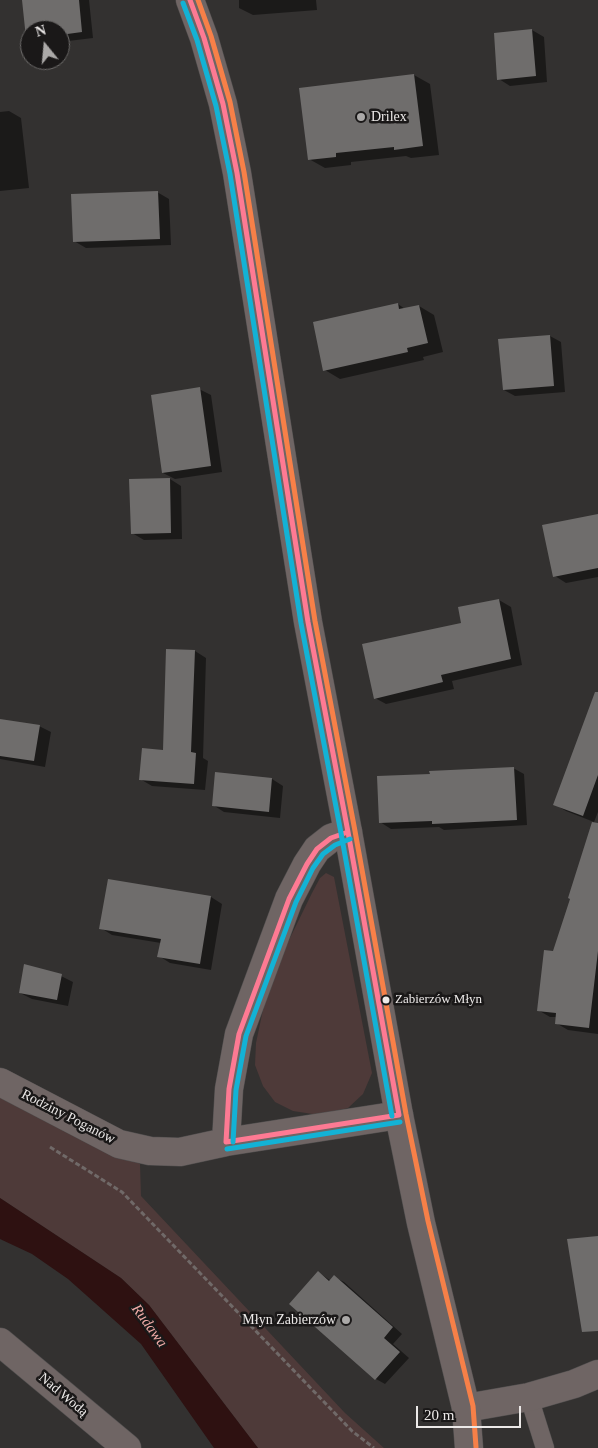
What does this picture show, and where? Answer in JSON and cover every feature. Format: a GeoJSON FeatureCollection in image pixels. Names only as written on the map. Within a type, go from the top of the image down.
{"type":"FeatureCollection","features":[{"type":"Feature","properties":{"kind":"street"},"geometry":{"type":"LineString","coordinates":[[190,0],[204,38],[223,104],[237,173],[308,622],[399,1115],[421,1223],[466,1408],[469,1448]]}},
{"type":"Feature","properties":{"kind":"street"},"geometry":{"type":"LineString","coordinates":[[226,1142],[230,1089],[239,1034],[289,899],[306,864],[317,849],[331,838],[348,832]]}},
{"type":"Feature","properties":{"kind":"street","name":"Rodziny Poganów"},"geometry":{"type":"LineString","coordinates":[[0,1082],[119,1144],[150,1152],[180,1152],[226,1142],[399,1115]]}},
{"type":"Feature","properties":{"kind":"street","name":"Nad Wodą"},"geometry":{"type":"LineString","coordinates":[[0,1342],[126,1448]]}},
{"type":"Feature","properties":{"kind":"street"},"geometry":{"type":"LineString","coordinates":[[466,1408],[529,1397],[574,1384],[598,1374]]}},
{"type":"Feature","properties":{"kind":"lane"},"geometry":{"type":"LineString","coordinates":[[529,1397],[546,1448]]}},
{"type":"Feature","properties":{"kind":"path"},"geometry":{"type":"LineString","coordinates":[[46,1144],[122,1192],[352,1431],[374,1448]]}},
{"type":"Feature","properties":{"kind":"shaded area"},"geometry":{"type":"Polygon","coordinates":[[[326,873],[334,877],[372,1073],[363,1094],[348,1108],[319,1115],[293,1111],[275,1102],[263,1086],[255,1065],[256,1043],[269,981],[312,893],[320,878],[326,873]]]}},
{"type":"Feature","properties":{"kind":"shaded area"},"geometry":{"type":"Polygon","coordinates":[[[0,1090],[140,1164],[141,1196],[345,1413],[384,1448],[258,1448],[149,1305],[121,1278],[0,1198],[0,1090]]]}},
{"type":"Feature","properties":{"kind":"water","name":"Rudawa"},"geometry":{"type":"Polygon","coordinates":[[[0,1198],[121,1278],[149,1305],[258,1448],[214,1448],[141,1344],[68,1279],[32,1254],[0,1239],[0,1198]]]}},
{"type":"Feature","properties":{"kind":"building"},"geometry":{"type":"Polygon","coordinates":[[[22,0],[79,0],[82,32],[70,34],[70,20],[24,20],[22,0]]]}},
{"type":"Feature","properties":{"kind":"building"},"geometry":{"type":"Polygon","coordinates":[[[532,29],[536,76],[497,80],[494,33],[532,29]]]}},
{"type":"Feature","properties":{"kind":"building","name":"Drilex"},"geometry":{"type":"Polygon","coordinates":[[[414,74],[423,146],[394,150],[394,147],[336,153],[336,157],[308,160],[299,88],[414,74]]]}},
{"type":"Feature","properties":{"kind":"building"},"geometry":{"type":"Polygon","coordinates":[[[158,191],[160,239],[73,242],[71,194],[158,191]]]}},
{"type":"Feature","properties":{"kind":"building"},"geometry":{"type":"Polygon","coordinates":[[[398,303],[399,309],[419,305],[428,343],[407,348],[408,352],[323,371],[313,322],[398,303]]]}},
{"type":"Feature","properties":{"kind":"building"},"geometry":{"type":"Polygon","coordinates":[[[550,335],[554,386],[503,390],[498,339],[550,335]]]}},
{"type":"Feature","properties":{"kind":"building"},"geometry":{"type":"Polygon","coordinates":[[[200,387],[211,466],[162,473],[151,395],[200,387]]]}},
{"type":"Feature","properties":{"kind":"building"},"geometry":{"type":"Polygon","coordinates":[[[170,478],[171,533],[131,534],[129,479],[170,478]]]}},
{"type":"Feature","properties":{"kind":"building"},"geometry":{"type":"Polygon","coordinates":[[[598,514],[598,568],[553,577],[542,525],[598,514]]]}},
{"type":"Feature","properties":{"kind":"building"},"geometry":{"type":"Polygon","coordinates":[[[499,599],[511,659],[441,675],[443,682],[374,699],[362,644],[461,623],[458,607],[499,599]]]}},
{"type":"Feature","properties":{"kind":"building"},"geometry":{"type":"Polygon","coordinates":[[[166,649],[195,650],[191,752],[196,753],[194,784],[139,780],[142,748],[163,750],[166,649]]]}},
{"type":"Feature","properties":{"kind":"building"},"geometry":{"type":"Polygon","coordinates":[[[595,692],[598,692],[598,775],[583,816],[553,805],[595,692]]]}},
{"type":"Feature","properties":{"kind":"building"},"geometry":{"type":"Polygon","coordinates":[[[0,719],[40,725],[34,761],[0,756],[0,719]]]}},
{"type":"Feature","properties":{"kind":"building"},"geometry":{"type":"Polygon","coordinates":[[[514,767],[517,820],[432,824],[432,821],[379,823],[377,776],[430,774],[429,771],[514,767]]]}},
{"type":"Feature","properties":{"kind":"building"},"geometry":{"type":"Polygon","coordinates":[[[215,772],[272,778],[269,812],[212,806],[215,772]]]}},
{"type":"Feature","properties":{"kind":"building"},"geometry":{"type":"Polygon","coordinates":[[[592,822],[598,823],[598,951],[589,1028],[555,1024],[556,1013],[537,1011],[544,950],[553,951],[592,822]]]}},
{"type":"Feature","properties":{"kind":"building"},"geometry":{"type":"Polygon","coordinates":[[[108,879],[211,896],[200,964],[157,957],[161,939],[99,929],[108,879]]]}},
{"type":"Feature","properties":{"kind":"building"},"geometry":{"type":"Polygon","coordinates":[[[24,964],[62,974],[57,1000],[19,993],[24,964]]]}},
{"type":"Feature","properties":{"kind":"building"},"geometry":{"type":"Polygon","coordinates":[[[598,1236],[598,1331],[582,1332],[567,1239],[598,1236]]]}},
{"type":"Feature","properties":{"kind":"building","name":"Młyn Zabierzów"},"geometry":{"type":"Polygon","coordinates":[[[318,1271],[329,1281],[334,1275],[393,1327],[384,1338],[400,1352],[375,1380],[289,1304],[318,1271]]]}},
{"type":"Feature","properties":{"kind":"transit line"},"geometry":{"type":"LineString","coordinates":[[190,0],[204,38],[223,104],[237,173],[308,622],[399,1115]]}},
{"type":"Feature","properties":{"kind":"transit line"},"geometry":{"type":"LineString","coordinates":[[198,0],[211,36],[230,102],[244,172],[315,621],[406,1114],[428,1221],[473,1406],[476,1447]]}},
{"type":"Feature","properties":{"kind":"transit line"},"geometry":{"type":"LineString","coordinates":[[183,3],[197,40],[216,106],[230,174],[301,623],[392,1116]]}},
{"type":"Feature","properties":{"kind":"transit line"},"geometry":{"type":"LineString","coordinates":[[226,1142],[229,1089],[239,1034],[289,899],[317,849],[331,838],[348,832]]}},
{"type":"Feature","properties":{"kind":"transit line"},"geometry":{"type":"LineString","coordinates":[[233,1142],[236,1090],[246,1036],[296,902],[313,868],[323,854],[335,845],[350,839]]}},
{"type":"Feature","properties":{"kind":"transit line"},"geometry":{"type":"LineString","coordinates":[[226,1142],[399,1115]]}},
{"type":"Feature","properties":{"kind":"transit line"},"geometry":{"type":"LineString","coordinates":[[227,1149],[400,1122]]}},
{"type":"Feature","properties":{"kind":"place","name":"Drilex"},"geometry":{"type":"Point","coordinates":[361,117]}},
{"type":"Feature","properties":{"kind":"place","name":"Zabierzów Młyn"},"geometry":{"type":"Point","coordinates":[386,1000]}},
{"type":"Feature","properties":{"kind":"place","name":"Młyn Zabierzów"},"geometry":{"type":"Point","coordinates":[346,1320]}}]}
